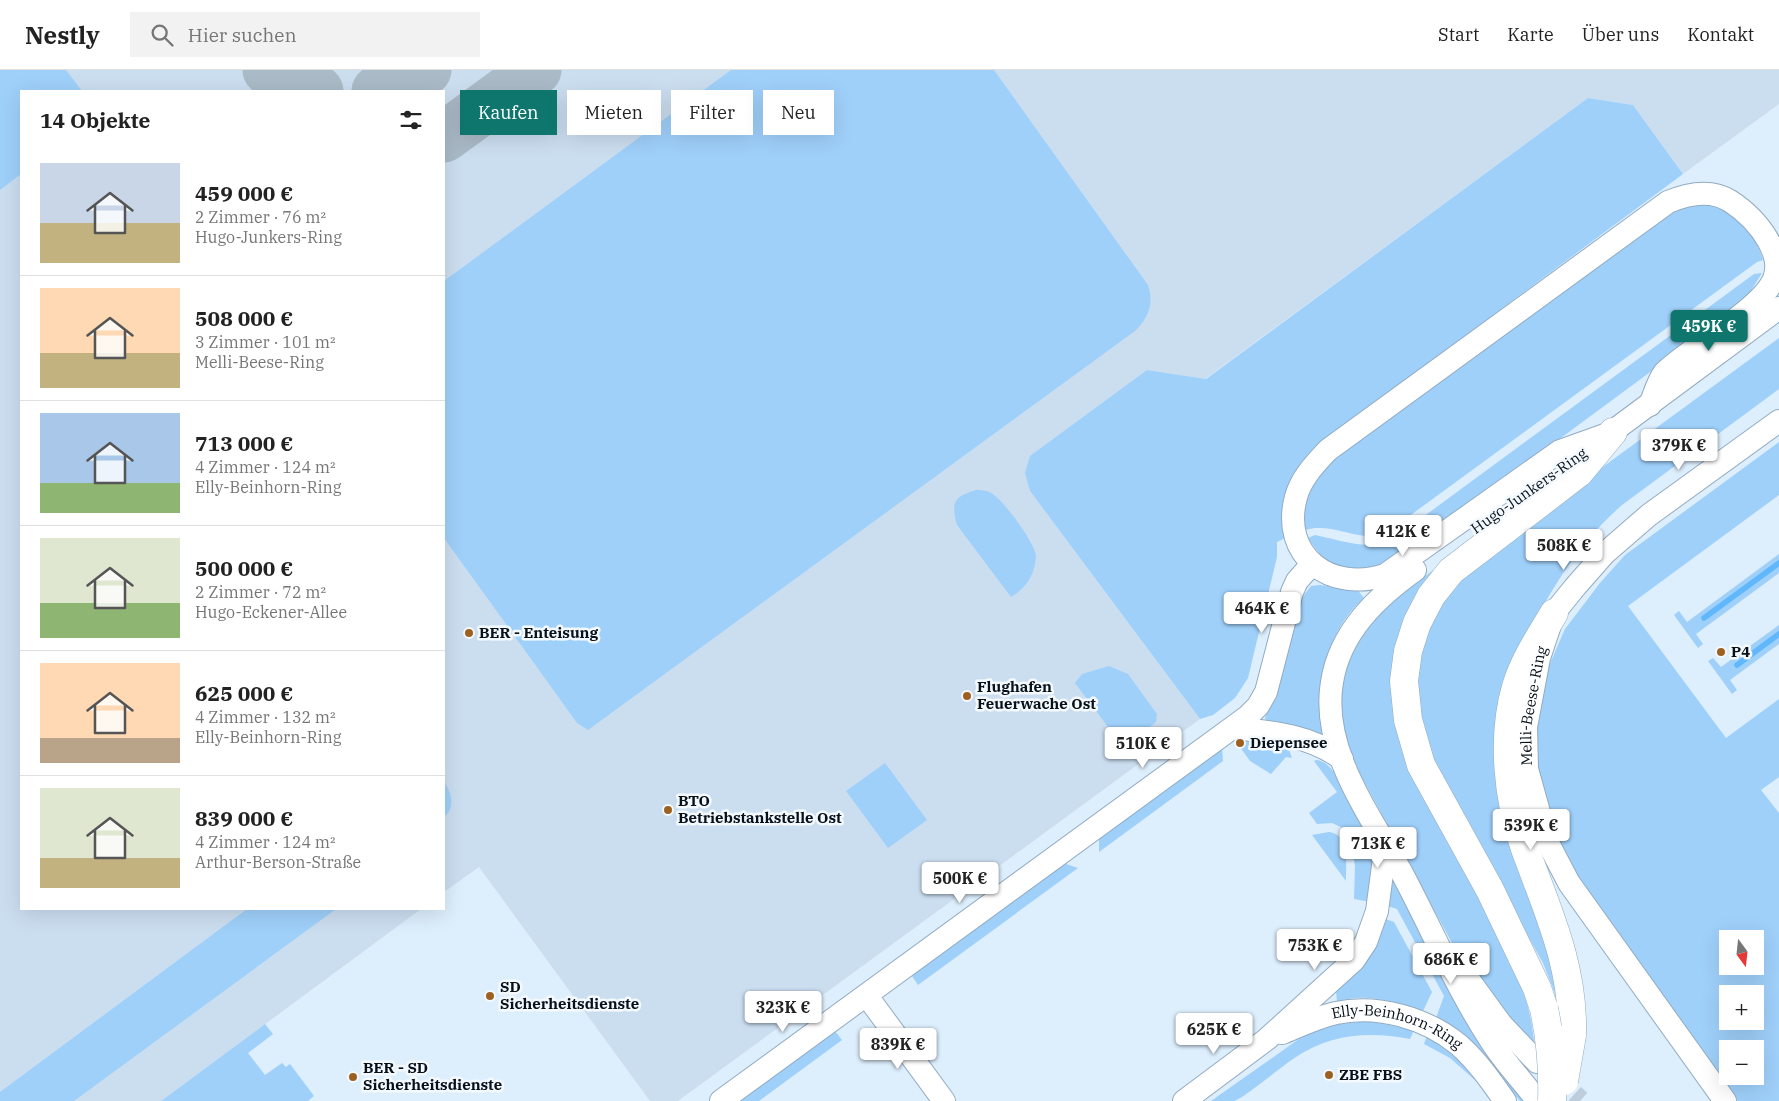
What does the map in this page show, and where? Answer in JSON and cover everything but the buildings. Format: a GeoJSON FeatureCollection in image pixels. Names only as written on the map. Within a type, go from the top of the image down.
{"type":"FeatureCollection","features":[{"type":"Feature","properties":{"kind":"highway"},"geometry":{"type":"LineString","coordinates":[[1547,1099],[1552,1055],[1544,1010],[1537,988],[1494,898],[1422,765],[1408,720],[1404,680],[1408,651],[1416,623],[1431,596],[1451,571],[1578,473],[1613,432]]}},
{"type":"Feature","properties":{"kind":"highway"},"geometry":{"type":"LineString","coordinates":[[1547,1099],[1568,1064],[1572,1035],[1570,993],[1566,964],[1558,936],[1524,846],[1508,768],[1510,726],[1516,688],[1531,652],[1554,613]]}},
{"type":"Feature","properties":{"kind":"street"},"geometry":{"type":"LineString","coordinates":[[1613,432],[1560,451],[1385,575],[1370,580],[1355,581],[1337,578],[1312,564],[1297,537],[1294,509],[1296,495],[1304,480],[1328,450],[1668,202],[1695,193],[1727,199],[1756,221],[1764,234],[1775,256],[1777,265],[1773,280],[1756,302],[1663,374],[1650,405]]}},
{"type":"Feature","properties":{"kind":"street","name":"Hugo-Junkers-Ring"},"geometry":{"type":"LineString","coordinates":[[1547,1099],[1492,1043],[1462,994],[1342,759],[1334,736],[1330,710],[1332,683],[1338,658],[1348,637],[1367,610],[1413,572],[1613,432],[1778,313]]}},
{"type":"Feature","properties":{"kind":"street","name":"Melli-Beese-Ring"},"geometry":{"type":"LineString","coordinates":[[1725,1101],[1569,882],[1547,841],[1527,769],[1526,727],[1539,658],[1554,613],[1604,554],[1649,515],[1779,421]]}},
{"type":"Feature","properties":{"kind":"street"},"geometry":{"type":"LineString","coordinates":[[721,1101],[1234,728],[1258,706],[1266,692],[1292,592],[1297,582],[1312,564]]}},
{"type":"Feature","properties":{"kind":"street"},"geometry":{"type":"LineString","coordinates":[[1234,728],[1293,736],[1327,748],[1342,759]]}},
{"type":"Feature","properties":{"kind":"street","name":"Elly-Beinhorn-Ring"},"geometry":{"type":"LineString","coordinates":[[1184,1101],[1267,1039],[1354,960],[1366,942],[1377,911],[1386,843]]}},
{"type":"Feature","properties":{"kind":"street"},"geometry":{"type":"LineString","coordinates":[[1404,878],[1501,1024],[1537,1062]]}},
{"type":"Feature","properties":{"kind":"street"},"geometry":{"type":"LineString","coordinates":[[867,996],[944,1101]]}},
{"type":"Feature","properties":{"kind":"street","name":"Elly-Beinhorn-Ring"},"geometry":{"type":"LineString","coordinates":[[1267,1039],[1336,1013],[1361,1010],[1388,1012],[1418,1022],[1459,1045],[1483,1070],[1505,1101]]}},
{"type":"Feature","properties":{"kind":"shaded area"},"geometry":{"type":"Polygon","coordinates":[[[0,70],[1779,70],[1779,104],[1683,174],[1633,105],[1588,98],[1205,379],[1147,370],[1030,491],[1200,719],[678,1101],[650,1101],[479,867],[445,891],[445,90],[20,90],[20,910],[420,910],[161,1101],[0,1101],[0,70]]]}},
{"type":"Feature","properties":{"kind":"shaded area"},"geometry":{"type":"Polygon","coordinates":[[[0,70],[66,70],[81,90],[20,90],[20,175],[0,190],[0,70]]]}},
{"type":"Feature","properties":{"kind":"shaded area"},"geometry":{"type":"Polygon","coordinates":[[[731,70],[994,70],[1148,285],[1150,292],[1149,310],[1144,321],[1135,331],[588,730],[577,723],[445,539],[445,280],[643,135],[661,135],[661,121],[671,114],[671,135],[753,135],[753,90],[704,90],[731,70]]]}},
{"type":"Feature","properties":{"kind":"shaded area"},"geometry":{"type":"Polygon","coordinates":[[[1588,98],[1633,105],[1683,174],[1315,447],[1292,477],[1285,494],[1282,516],[1287,537],[1277,542],[1277,557],[1248,678],[1235,698],[1213,715],[1200,719],[1030,491],[1025,473],[1030,456],[1147,370],[1206,379],[1588,98]]]}},
{"type":"Feature","properties":{"kind":"shaded area"},"geometry":{"type":"Polygon","coordinates":[[[1705,203],[1716,207],[1742,223],[1754,239],[1763,260],[1757,262],[1382,536],[1363,536],[1324,528],[1305,530],[1304,507],[1307,497],[1317,479],[1339,453],[1680,206],[1705,203]]]}},
{"type":"Feature","properties":{"kind":"shaded area"},"geometry":{"type":"Polygon","coordinates":[[[1762,273],[1745,300],[1726,316],[1396,560],[1369,567],[1346,568],[1326,559],[1308,538],[1315,535],[1365,545],[1384,543],[1393,539],[1754,274],[1762,273]]]}},
{"type":"Feature","properties":{"kind":"shaded area"},"geometry":{"type":"Polygon","coordinates":[[[1779,338],[1779,389],[1622,505],[1605,521],[1590,537],[1564,573],[1540,611],[1520,651],[1561,1019],[1554,991],[1543,963],[1439,777],[1416,711],[1418,656],[1442,599],[1488,551],[1779,338]]]}},
{"type":"Feature","properties":{"kind":"shaded area"},"geometry":{"type":"Polygon","coordinates":[[[1779,442],[1779,495],[1628,606],[1726,738],[1779,699],[1779,777],[1761,790],[1779,813],[1779,1101],[1738,1101],[1726,1085],[1764,1085],[1764,1040],[1719,1040],[1719,1075],[1576,877],[1555,839],[1538,774],[1537,714],[1547,670],[1565,629],[1600,583],[1625,555],[1779,442]]]}},
{"type":"Feature","properties":{"kind":"shaded area"},"geometry":{"type":"Polygon","coordinates":[[[976,490],[989,492],[1003,503],[1025,532],[1035,550],[1036,556],[1032,575],[1025,585],[1011,597],[957,525],[954,506],[958,498],[976,490]]]}},
{"type":"Feature","properties":{"kind":"shaded area"},"geometry":{"type":"Polygon","coordinates":[[[1779,554],[1779,573],[1696,634],[1703,644],[1698,648],[1674,615],[1679,611],[1687,622],[1779,554]]]}},
{"type":"Feature","properties":{"kind":"shaded area"},"geometry":{"type":"Polygon","coordinates":[[[1436,568],[1437,570],[1394,670],[1512,958],[1508,962],[1514,971],[1526,1000],[1531,1020],[1534,1041],[1529,1046],[1485,992],[1452,943],[1360,774],[1343,732],[1340,695],[1346,667],[1360,635],[1388,604],[1436,568]]]}},
{"type":"Feature","properties":{"kind":"shaded area"},"geometry":{"type":"Polygon","coordinates":[[[1311,586],[1356,588],[1364,598],[1351,611],[1341,626],[1332,643],[1326,661],[1320,699],[1320,718],[1323,736],[1267,722],[1265,718],[1299,601],[1311,586]]]}},
{"type":"Feature","properties":{"kind":"shaded area"},"geometry":{"type":"Polygon","coordinates":[[[1779,625],[1779,644],[1730,680],[1737,690],[1732,694],[1708,661],[1713,658],[1721,667],[1779,625]]]}},
{"type":"Feature","properties":{"kind":"shaded area"},"geometry":{"type":"Polygon","coordinates":[[[1109,666],[1128,674],[1157,714],[1156,722],[1123,747],[1075,683],[1082,674],[1109,666]]]}},
{"type":"Feature","properties":{"kind":"shaded area"},"geometry":{"type":"Polygon","coordinates":[[[1245,738],[1288,747],[1292,758],[1286,757],[1271,774],[1250,761],[1235,740],[1245,738]]]}},
{"type":"Feature","properties":{"kind":"shaded area"},"geometry":{"type":"Polygon","coordinates":[[[1222,747],[1223,761],[1099,852],[1099,837],[1222,747]]]}},
{"type":"Feature","properties":{"kind":"shaded area"},"geometry":{"type":"Polygon","coordinates":[[[1314,761],[1326,764],[1336,774],[1354,805],[1361,823],[1373,867],[1371,902],[1354,899],[1355,865],[1347,830],[1332,823],[1317,824],[1309,813],[1337,792],[1314,761]]]}},
{"type":"Feature","properties":{"kind":"shaded area"},"geometry":{"type":"Polygon","coordinates":[[[885,763],[927,820],[888,848],[846,791],[885,763]]]}},
{"type":"Feature","properties":{"kind":"shaded area"},"geometry":{"type":"Polygon","coordinates":[[[445,783],[451,800],[448,813],[445,816],[445,783]]]}},
{"type":"Feature","properties":{"kind":"shaded area"},"geometry":{"type":"Polygon","coordinates":[[[1329,832],[1341,838],[1344,844],[1346,881],[1312,835],[1329,832]]]}},
{"type":"Feature","properties":{"kind":"shaded area"},"geometry":{"type":"Polygon","coordinates":[[[1063,863],[1078,868],[918,985],[912,976],[923,965],[1063,863]]]}},
{"type":"Feature","properties":{"kind":"shaded area"},"geometry":{"type":"Polygon","coordinates":[[[1393,879],[1527,1101],[1520,1101],[1472,1043],[1449,1025],[1436,1018],[1444,996],[1397,909],[1387,906],[1391,880],[1393,879]]]}},
{"type":"Feature","properties":{"kind":"shaded area"},"geometry":{"type":"Polygon","coordinates":[[[246,910],[335,910],[74,1101],[0,1101],[0,1092],[246,910]]]}},
{"type":"Feature","properties":{"kind":"shaded area"},"geometry":{"type":"Polygon","coordinates":[[[1383,918],[1394,922],[1432,992],[1423,1011],[1380,999],[1358,998],[1337,1002],[1336,991],[1383,918]]]}},
{"type":"Feature","properties":{"kind":"shaded area"},"geometry":{"type":"Polygon","coordinates":[[[1369,1021],[1414,1030],[1410,1039],[1364,1035],[1321,1044],[1293,1059],[1239,1099],[1234,1101],[1211,1101],[1306,1034],[1328,1025],[1369,1021]]]}},
{"type":"Feature","properties":{"kind":"shaded area"},"geometry":{"type":"Polygon","coordinates":[[[265,1024],[273,1034],[248,1053],[265,1075],[282,1063],[286,1067],[290,1064],[314,1096],[308,1101],[161,1101],[265,1024]]]}},
{"type":"Feature","properties":{"kind":"shaded area"},"geometry":{"type":"Polygon","coordinates":[[[835,1031],[842,1040],[759,1101],[737,1101],[835,1031]]]}},
{"type":"Feature","properties":{"kind":"shaded area"},"geometry":{"type":"Polygon","coordinates":[[[1427,1036],[1458,1059],[1476,1081],[1450,1058],[1424,1044],[1427,1036]]]}},
{"type":"Feature","properties":{"kind":"waterway"},"geometry":{"type":"LineString","coordinates":[[1704,618],[1779,563]]}},
{"type":"Feature","properties":{"kind":"waterway"},"geometry":{"type":"LineString","coordinates":[[1737,665],[1779,634]]}},
{"type":"Feature","properties":{"kind":"taxiway"},"geometry":{"type":"LineString","coordinates":[[268,70],[284,80],[315,90]]}},
{"type":"Feature","properties":{"kind":"taxiway"},"geometry":{"type":"LineString","coordinates":[[380,90],[397,85],[426,70]]}},
{"type":"Feature","properties":{"kind":"taxiway"},"geometry":{"type":"LineString","coordinates":[[445,136],[536,70]]}},
{"type":"Feature","properties":{"kind":"tunnel"},"geometry":{"type":"LineString","coordinates":[[1549,1073],[1580,1101]]}},
{"type":"Feature","properties":{"kind":"place","name":"BER - Enteisung"},"geometry":{"type":"Point","coordinates":[469,633]}},
{"type":"Feature","properties":{"kind":"place","name":"P4"},"geometry":{"type":"Point","coordinates":[1721,652]}},
{"type":"Feature","properties":{"kind":"place","name":"Flughafen Feuerwache Ost"},"geometry":{"type":"Point","coordinates":[967,696]}},
{"type":"Feature","properties":{"kind":"place","name":"Diepensee"},"geometry":{"type":"Point","coordinates":[1240,743]}},
{"type":"Feature","properties":{"kind":"place","name":"BTO Betriebstankstelle Ost"},"geometry":{"type":"Point","coordinates":[668,810]}},
{"type":"Feature","properties":{"kind":"place","name":"SD Sicherheitsdienste"},"geometry":{"type":"Point","coordinates":[490,996]}},
{"type":"Feature","properties":{"kind":"place","name":"ZBE FBS"},"geometry":{"type":"Point","coordinates":[1329,1075]}},
{"type":"Feature","properties":{"kind":"place","name":"BER - SD Sicherheitsdienste"},"geometry":{"type":"Point","coordinates":[353,1077]}}]}
